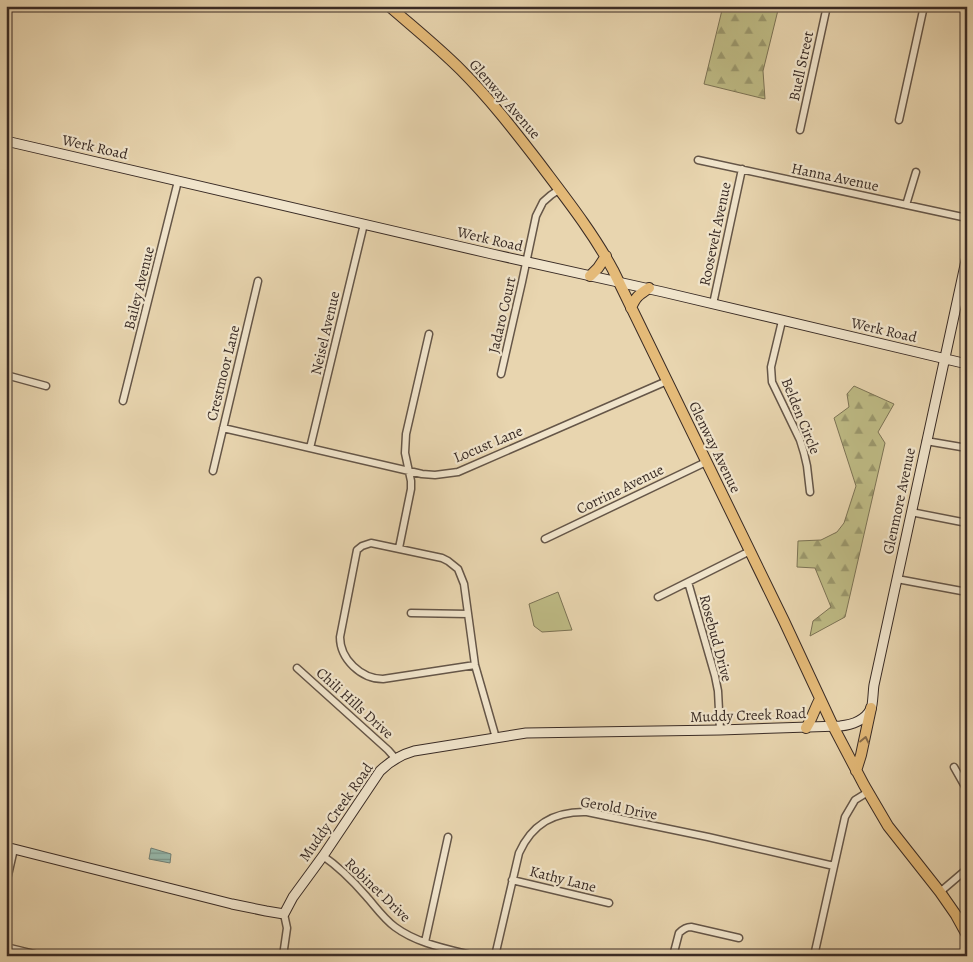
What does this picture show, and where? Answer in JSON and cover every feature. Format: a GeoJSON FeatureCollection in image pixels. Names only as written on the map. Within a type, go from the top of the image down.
{"type":"FeatureCollection","features":[{"type":"Feature","properties":{"kind":"main road","name":"Glenway Avenue"},"geometry":{"type":"LineString","coordinates":[[389,6],[440,50],[498,110],[560,189],[606,256],[856,771],[881,815],[940,892],[967,934]]}},
{"type":"Feature","properties":{"kind":"main road"},"geometry":{"type":"LineString","coordinates":[[590,276],[606,256]]}},
{"type":"Feature","properties":{"kind":"main road"},"geometry":{"type":"LineString","coordinates":[[632,308],[640,293],[649,288]]}},
{"type":"Feature","properties":{"kind":"main road"},"geometry":{"type":"LineString","coordinates":[[806,728],[820,699]]}},
{"type":"Feature","properties":{"kind":"main road"},"geometry":{"type":"LineString","coordinates":[[856,771],[872,708]]}},
{"type":"Feature","properties":{"kind":"street","name":"Buell Street"},"geometry":{"type":"LineString","coordinates":[[800,130],[827,6]]}},
{"type":"Feature","properties":{"kind":"street"},"geometry":{"type":"LineString","coordinates":[[899,120],[924,6]]}},
{"type":"Feature","properties":{"kind":"street","name":"Werk Road"},"geometry":{"type":"LineString","coordinates":[[6,141],[526,262],[649,288],[967,364]]}},
{"type":"Feature","properties":{"kind":"street","name":"Hanna Avenue"},"geometry":{"type":"LineString","coordinates":[[698,160],[967,218]]}},
{"type":"Feature","properties":{"kind":"street","name":"Roosevelt Avenue"},"geometry":{"type":"LineString","coordinates":[[713,304],[742,169]]}},
{"type":"Feature","properties":{"kind":"street"},"geometry":{"type":"LineString","coordinates":[[906,205],[916,172]]}},
{"type":"Feature","properties":{"kind":"street","name":"Bailey Avenue"},"geometry":{"type":"LineString","coordinates":[[124,402],[178,180]]}},
{"type":"Feature","properties":{"kind":"street","name":"Jadaro Court"},"geometry":{"type":"LineString","coordinates":[[501,374],[537,212],[543,202],[560,189]]}},
{"type":"Feature","properties":{"kind":"street","name":"Neisel Avenue"},"geometry":{"type":"LineString","coordinates":[[310,448],[364,224]]}},
{"type":"Feature","properties":{"kind":"street","name":"Glenmore Avenue"},"geometry":{"type":"LineString","coordinates":[[872,708],[872,694],[967,256]]}},
{"type":"Feature","properties":{"kind":"street","name":"Crestmoor Lane"},"geometry":{"type":"LineString","coordinates":[[213,471],[258,281]]}},
{"type":"Feature","properties":{"kind":"street","name":"Belden Circle"},"geometry":{"type":"LineString","coordinates":[[782,321],[773,360],[772,382],[802,446],[808,466],[810,492]]}},
{"type":"Feature","properties":{"kind":"street"},"geometry":{"type":"LineString","coordinates":[[398,548],[411,482],[405,453],[406,434],[429,334]]}},
{"type":"Feature","properties":{"kind":"street"},"geometry":{"type":"LineString","coordinates":[[6,375],[46,386]]}},
{"type":"Feature","properties":{"kind":"street","name":"Locust Lane"},"geometry":{"type":"LineString","coordinates":[[223,428],[422,474],[435,475],[458,472],[667,382]]}},
{"type":"Feature","properties":{"kind":"street"},"geometry":{"type":"LineString","coordinates":[[926,441],[967,448]]}},
{"type":"Feature","properties":{"kind":"street","name":"Corrine Avenue"},"geometry":{"type":"LineString","coordinates":[[545,539],[706,462]]}},
{"type":"Feature","properties":{"kind":"street"},"geometry":{"type":"LineString","coordinates":[[911,512],[967,523]]}},
{"type":"Feature","properties":{"kind":"street"},"geometry":{"type":"LineString","coordinates":[[475,664],[384,680],[367,676],[360,672],[344,656],[340,644],[357,550],[371,543],[442,558],[454,565],[461,575],[464,584],[475,664],[496,738]]}},
{"type":"Feature","properties":{"kind":"street"},"geometry":{"type":"LineString","coordinates":[[658,596],[750,551]]}},
{"type":"Feature","properties":{"kind":"street"},"geometry":{"type":"LineString","coordinates":[[897,579],[967,592]]}},
{"type":"Feature","properties":{"kind":"street","name":"Rosebud Drive"},"geometry":{"type":"LineString","coordinates":[[688,582],[715,676],[718,691],[720,730]]}},
{"type":"Feature","properties":{"kind":"street"},"geometry":{"type":"LineString","coordinates":[[411,613],[468,614]]}},
{"type":"Feature","properties":{"kind":"street","name":"Chili Hills Drive"},"geometry":{"type":"LineString","coordinates":[[298,668],[396,758]]}},
{"type":"Feature","properties":{"kind":"street"},"geometry":{"type":"LineString","coordinates":[[833,726],[845,726],[854,723],[865,716],[872,708]]}},
{"type":"Feature","properties":{"kind":"street","name":"Muddy Creek Road"},"geometry":{"type":"LineString","coordinates":[[284,914],[380,771],[396,758],[414,751],[526,733],[833,726]]}},
{"type":"Feature","properties":{"kind":"street"},"geometry":{"type":"LineString","coordinates":[[954,767],[967,790]]}},
{"type":"Feature","properties":{"kind":"street"},"geometry":{"type":"LineString","coordinates":[[814,956],[845,817],[855,800],[868,792]]}},
{"type":"Feature","properties":{"kind":"street","name":"Gerold Drive"},"geometry":{"type":"LineString","coordinates":[[495,956],[512,880],[523,844],[542,823],[563,814],[587,812],[834,866]]}},
{"type":"Feature","properties":{"kind":"street"},"geometry":{"type":"LineString","coordinates":[[425,942],[448,837]]}},
{"type":"Feature","properties":{"kind":"street"},"geometry":{"type":"LineString","coordinates":[[6,884],[10,848],[232,904],[284,914],[287,928],[283,956]]}},
{"type":"Feature","properties":{"kind":"street","name":"Robinet Drive"},"geometry":{"type":"LineString","coordinates":[[323,856],[345,874],[395,928],[425,942],[475,956]]}},
{"type":"Feature","properties":{"kind":"street"},"geometry":{"type":"LineString","coordinates":[[940,892],[967,869]]}},
{"type":"Feature","properties":{"kind":"street","name":"Kathy Lane"},"geometry":{"type":"LineString","coordinates":[[512,880],[609,903]]}},
{"type":"Feature","properties":{"kind":"street"},"geometry":{"type":"LineString","coordinates":[[674,956],[679,933],[688,927],[739,938]]}},
{"type":"Feature","properties":{"kind":"street"},"geometry":{"type":"LineString","coordinates":[[6,947],[44,956]]}},
{"type":"Feature","properties":{"kind":"green space"},"geometry":{"type":"Polygon","coordinates":[[[723,6],[779,6],[763,71],[765,99],[704,84],[723,6]]]}},
{"type":"Feature","properties":{"kind":"green space"},"geometry":{"type":"Polygon","coordinates":[[[854,386],[894,404],[878,432],[885,443],[845,617],[810,636],[813,621],[831,607],[815,568],[797,567],[798,541],[821,540],[837,532],[844,523],[856,486],[834,418],[849,407],[847,394],[854,386]]]}},
{"type":"Feature","properties":{"kind":"green space"},"geometry":{"type":"Polygon","coordinates":[[[558,592],[572,630],[542,632],[534,626],[529,604],[558,592]]]}},
{"type":"Feature","properties":{"kind":"shaded area"},"geometry":{"type":"Polygon","coordinates":[[[151,848],[171,854],[170,863],[149,859],[151,848]]]}}]}
